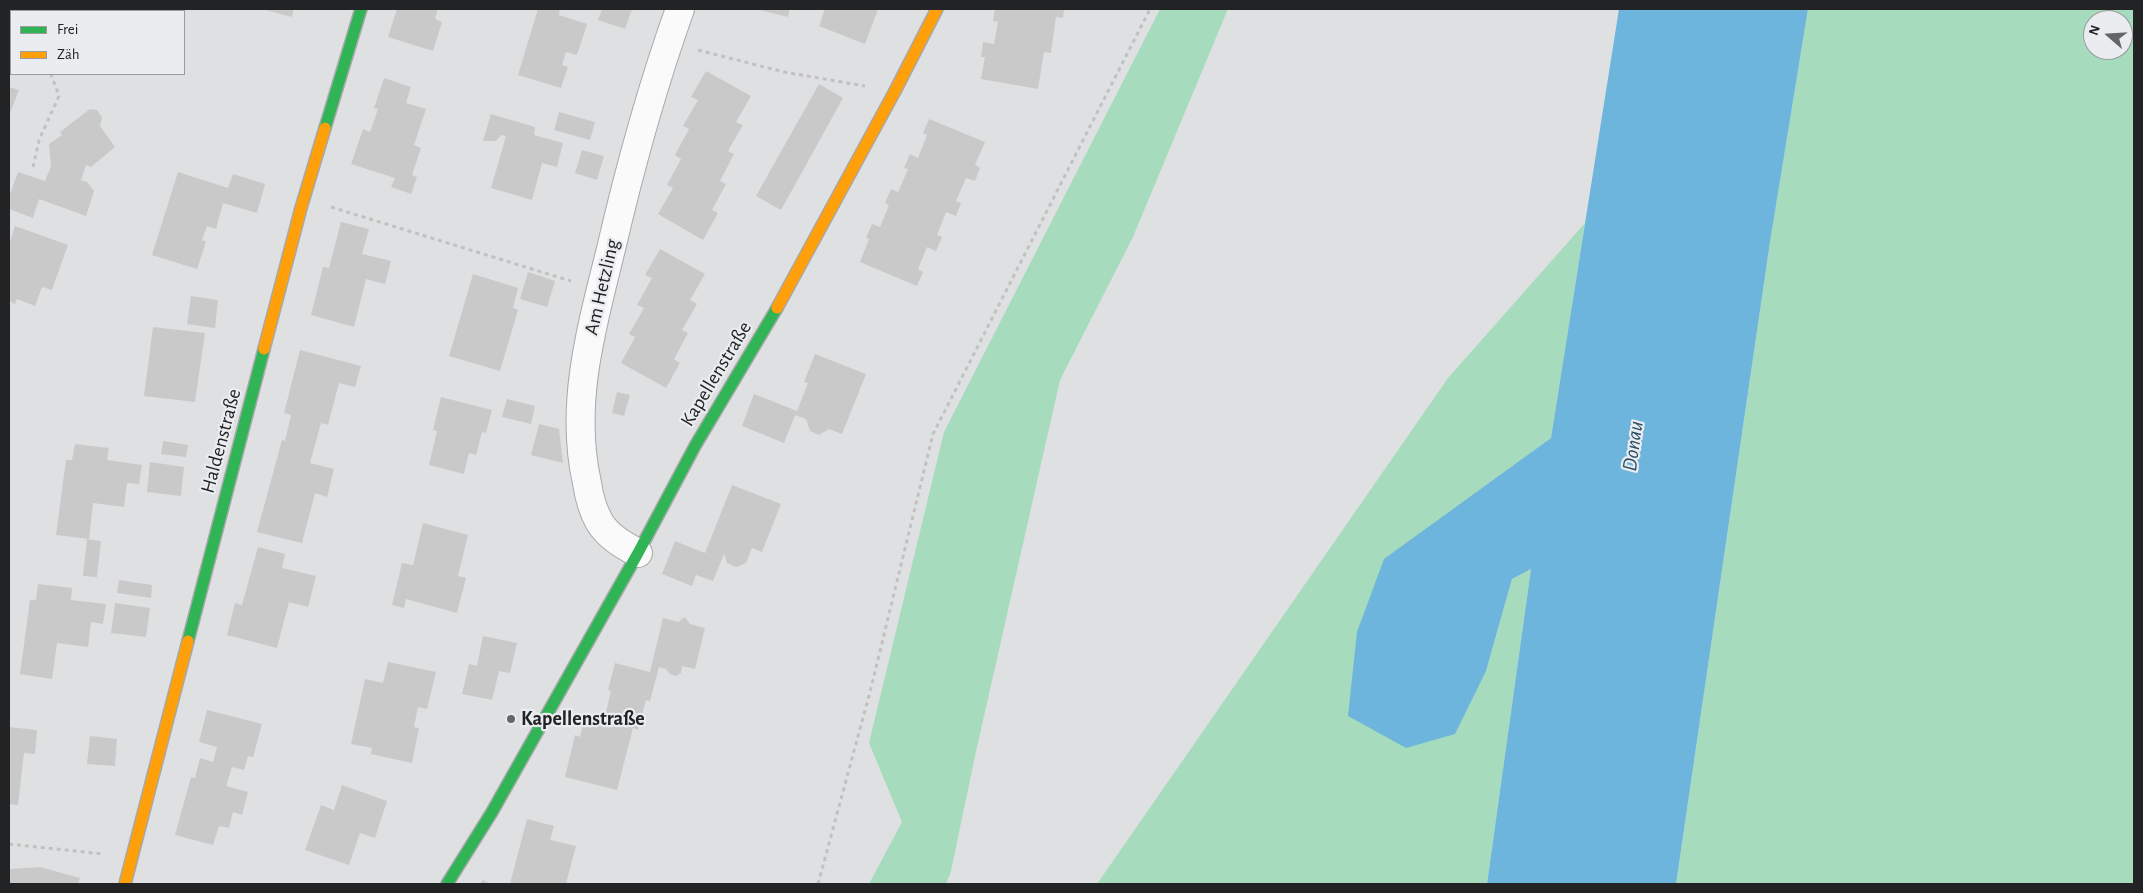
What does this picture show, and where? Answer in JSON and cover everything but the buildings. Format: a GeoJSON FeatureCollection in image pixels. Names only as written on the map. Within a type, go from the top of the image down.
{"type":"FeatureCollection","features":[{"type":"Feature","properties":{"kind":"street","name":"Haldenstraße"},"geometry":{"type":"LineString","coordinates":[[125,884],[304,199],[361,9]]}},
{"type":"Feature","properties":{"kind":"street","name":"Am Hetzling"},"geometry":{"type":"LineString","coordinates":[[638,553],[616,541],[600,523],[590,501],[581,458],[580,419],[584,363],[630,168],[668,42],[680,9]]}},
{"type":"Feature","properties":{"kind":"street","name":"Kapellenstraße"},"geometry":{"type":"LineString","coordinates":[[447,884],[492,812],[638,553],[695,446],[790,286],[938,9]]}},
{"type":"Feature","properties":{"kind":"path"},"geometry":{"type":"LineString","coordinates":[[818,884],[870,692],[933,434],[1150,9]]}},
{"type":"Feature","properties":{"kind":"path"},"geometry":{"type":"LineString","coordinates":[[668,42],[784,72],[895,91]]}},
{"type":"Feature","properties":{"kind":"path"},"geometry":{"type":"LineString","coordinates":[[33,167],[39,140],[58,96],[50,75]]}},
{"type":"Feature","properties":{"kind":"path"},"geometry":{"type":"LineString","coordinates":[[304,199],[601,290]]}},
{"type":"Feature","properties":{"kind":"path"},"geometry":{"type":"LineString","coordinates":[[9,844],[131,858]]}},
{"type":"Feature","properties":{"kind":"green space"},"geometry":{"type":"Polygon","coordinates":[[[1160,9],[1228,9],[1133,237],[1060,380],[951,871],[946,884],[869,884],[902,822],[869,743],[944,432],[1160,9]]]}},
{"type":"Feature","properties":{"kind":"green space"},"geometry":{"type":"Polygon","coordinates":[[[1808,9],[2134,9],[2134,884],[1676,884],[1770,242],[1808,9]]]}},
{"type":"Feature","properties":{"kind":"green space"},"geometry":{"type":"Polygon","coordinates":[[[1585,223],[1551,438],[1453,510],[1486,671],[1512,579],[1531,569],[1487,884],[1097,884],[1448,378],[1585,223]]]}},
{"type":"Feature","properties":{"kind":"water","name":"Donau"},"geometry":{"type":"Polygon","coordinates":[[[1619,9],[1808,9],[1770,242],[1676,884],[1487,884],[1531,569],[1512,579],[1486,671],[1455,734],[1406,748],[1348,716],[1357,632],[1384,559],[1551,438],[1619,9]]]}},
{"type":"Feature","properties":{"kind":"traffic: fast"},"geometry":{"type":"LineString","coordinates":[[325,128],[361,9]]}},
{"type":"Feature","properties":{"kind":"traffic: fast"},"geometry":{"type":"LineString","coordinates":[[447,884],[492,812],[638,553],[695,446],[777,308]]}},
{"type":"Feature","properties":{"kind":"traffic: fast"},"geometry":{"type":"LineString","coordinates":[[188,641],[264,349]]}},
{"type":"Feature","properties":{"kind":"traffic: slow"},"geometry":{"type":"LineString","coordinates":[[777,308],[895,91],[937,9]]}},
{"type":"Feature","properties":{"kind":"traffic: slow"},"geometry":{"type":"LineString","coordinates":[[264,349],[301,208],[325,128]]}},
{"type":"Feature","properties":{"kind":"traffic: slow"},"geometry":{"type":"LineString","coordinates":[[125,884],[188,641]]}},
{"type":"Feature","properties":{"kind":"place","name":"Kapellenstraße"},"geometry":{"type":"Point","coordinates":[511,719]}}]}
